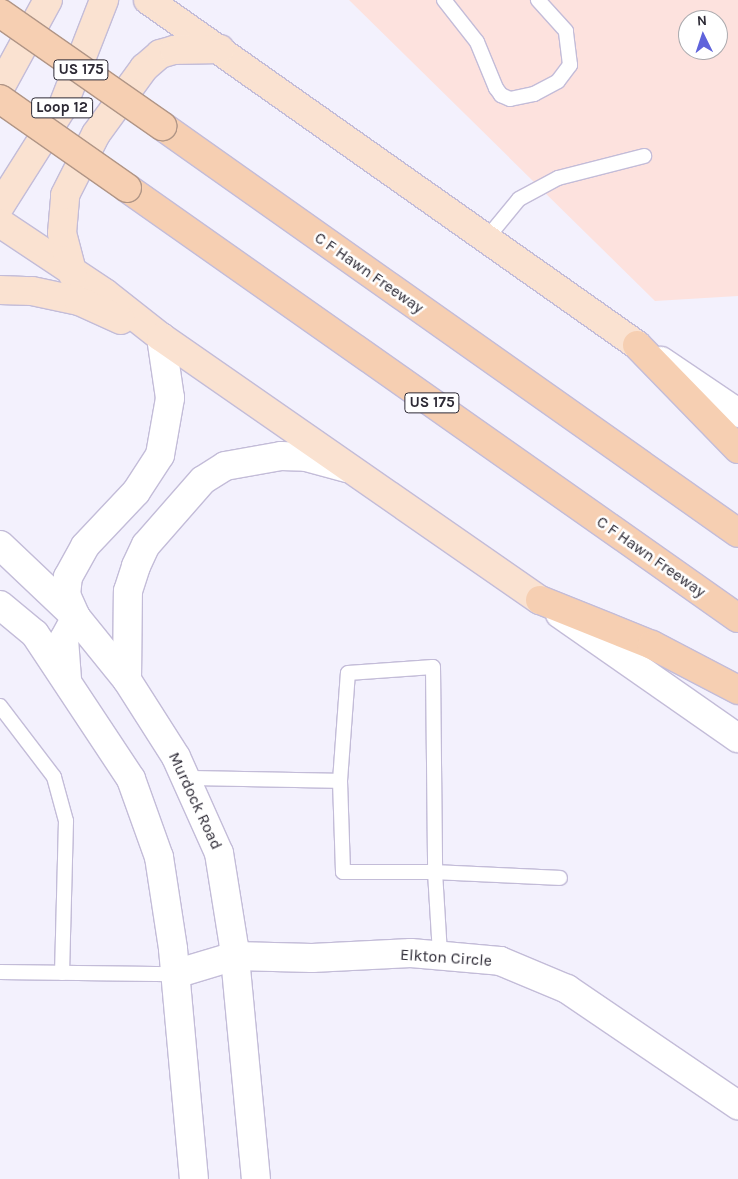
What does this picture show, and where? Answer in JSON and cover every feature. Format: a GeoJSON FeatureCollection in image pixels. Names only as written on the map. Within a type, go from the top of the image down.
{"type":"FeatureCollection","features":[{"type":"Feature","properties":{"kind":"highway","name":"C F Hawn Freeway"},"geometry":{"type":"LineString","coordinates":[[0,13],[738,533]]}},
{"type":"Feature","properties":{"kind":"highway","name":"C F Hawn Freeway"},"geometry":{"type":"LineString","coordinates":[[0,99],[738,618]]}},
{"type":"Feature","properties":{"kind":"highway"},"geometry":{"type":"LineString","coordinates":[[637,345],[715,428],[738,449]]}},
{"type":"Feature","properties":{"kind":"highway"},"geometry":{"type":"LineString","coordinates":[[540,600],[652,645],[738,690]]}},
{"type":"Feature","properties":{"kind":"main road"},"geometry":{"type":"LineString","coordinates":[[0,88],[48,0]]}},
{"type":"Feature","properties":{"kind":"main road","name":"Loop 12"},"geometry":{"type":"LineString","coordinates":[[0,206],[62,108],[104,0]]}},
{"type":"Feature","properties":{"kind":"main road"},"geometry":{"type":"LineString","coordinates":[[148,0],[637,345],[738,413]]}},
{"type":"Feature","properties":{"kind":"main road"},"geometry":{"type":"LineString","coordinates":[[176,0],[220,49]]}},
{"type":"Feature","properties":{"kind":"main road"},"geometry":{"type":"LineString","coordinates":[[74,275],[62,234],[65,194],[96,134],[144,68],[160,54],[174,50],[220,49]]}},
{"type":"Feature","properties":{"kind":"main road"},"geometry":{"type":"LineString","coordinates":[[0,223],[74,275],[105,293],[161,337],[738,738]]}},
{"type":"Feature","properties":{"kind":"main road"},"geometry":{"type":"LineString","coordinates":[[0,290],[32,291],[79,301],[161,337]]}},
{"type":"Feature","properties":{"kind":"main road"},"geometry":{"type":"LineString","coordinates":[[68,681],[64,640],[76,617],[66,595],[68,577],[85,546],[136,492],[160,456],[170,398],[161,337]]}},
{"type":"Feature","properties":{"kind":"main road"},"geometry":{"type":"LineString","coordinates":[[127,680],[128,591],[136,566],[151,539],[203,480],[225,466],[281,456],[306,457],[354,470]]}},
{"type":"Feature","properties":{"kind":"main road","name":"Murdock Road"},"geometry":{"type":"LineString","coordinates":[[0,545],[76,617],[127,680],[176,757],[219,853],[235,956],[256,1179]]}},
{"type":"Feature","properties":{"kind":"main road"},"geometry":{"type":"LineString","coordinates":[[0,605],[35,634],[68,681],[130,779],[158,857],[175,974],[194,1179]]}},
{"type":"Feature","properties":{"kind":"main road","name":"Elkton Circle"},"geometry":{"type":"LineString","coordinates":[[175,974],[235,956],[312,958],[440,954],[500,961],[567,989],[738,1105]]}},
{"type":"Feature","properties":{"kind":"lane"},"geometry":{"type":"LineString","coordinates":[[444,0],[477,42],[496,88],[510,98],[534,94],[558,81],[570,65],[566,31],[538,0]]}},
{"type":"Feature","properties":{"kind":"lane"},"geometry":{"type":"LineString","coordinates":[[487,238],[519,199],[558,178],[644,156]]}},
{"type":"Feature","properties":{"kind":"lane"},"geometry":{"type":"LineString","coordinates":[[440,954],[435,872],[433,667],[348,673],[340,781],[343,872],[435,872],[560,878]]}},
{"type":"Feature","properties":{"kind":"lane"},"geometry":{"type":"LineString","coordinates":[[0,706],[54,777],[66,821],[62,973]]}},
{"type":"Feature","properties":{"kind":"lane"},"geometry":{"type":"LineString","coordinates":[[186,778],[340,781]]}},
{"type":"Feature","properties":{"kind":"lane"},"geometry":{"type":"LineString","coordinates":[[0,972],[175,974]]}},
{"type":"Feature","properties":{"kind":"shaded area"},"geometry":{"type":"Polygon","coordinates":[[[349,0],[738,0],[738,296],[655,301],[349,0]]]}}]}
